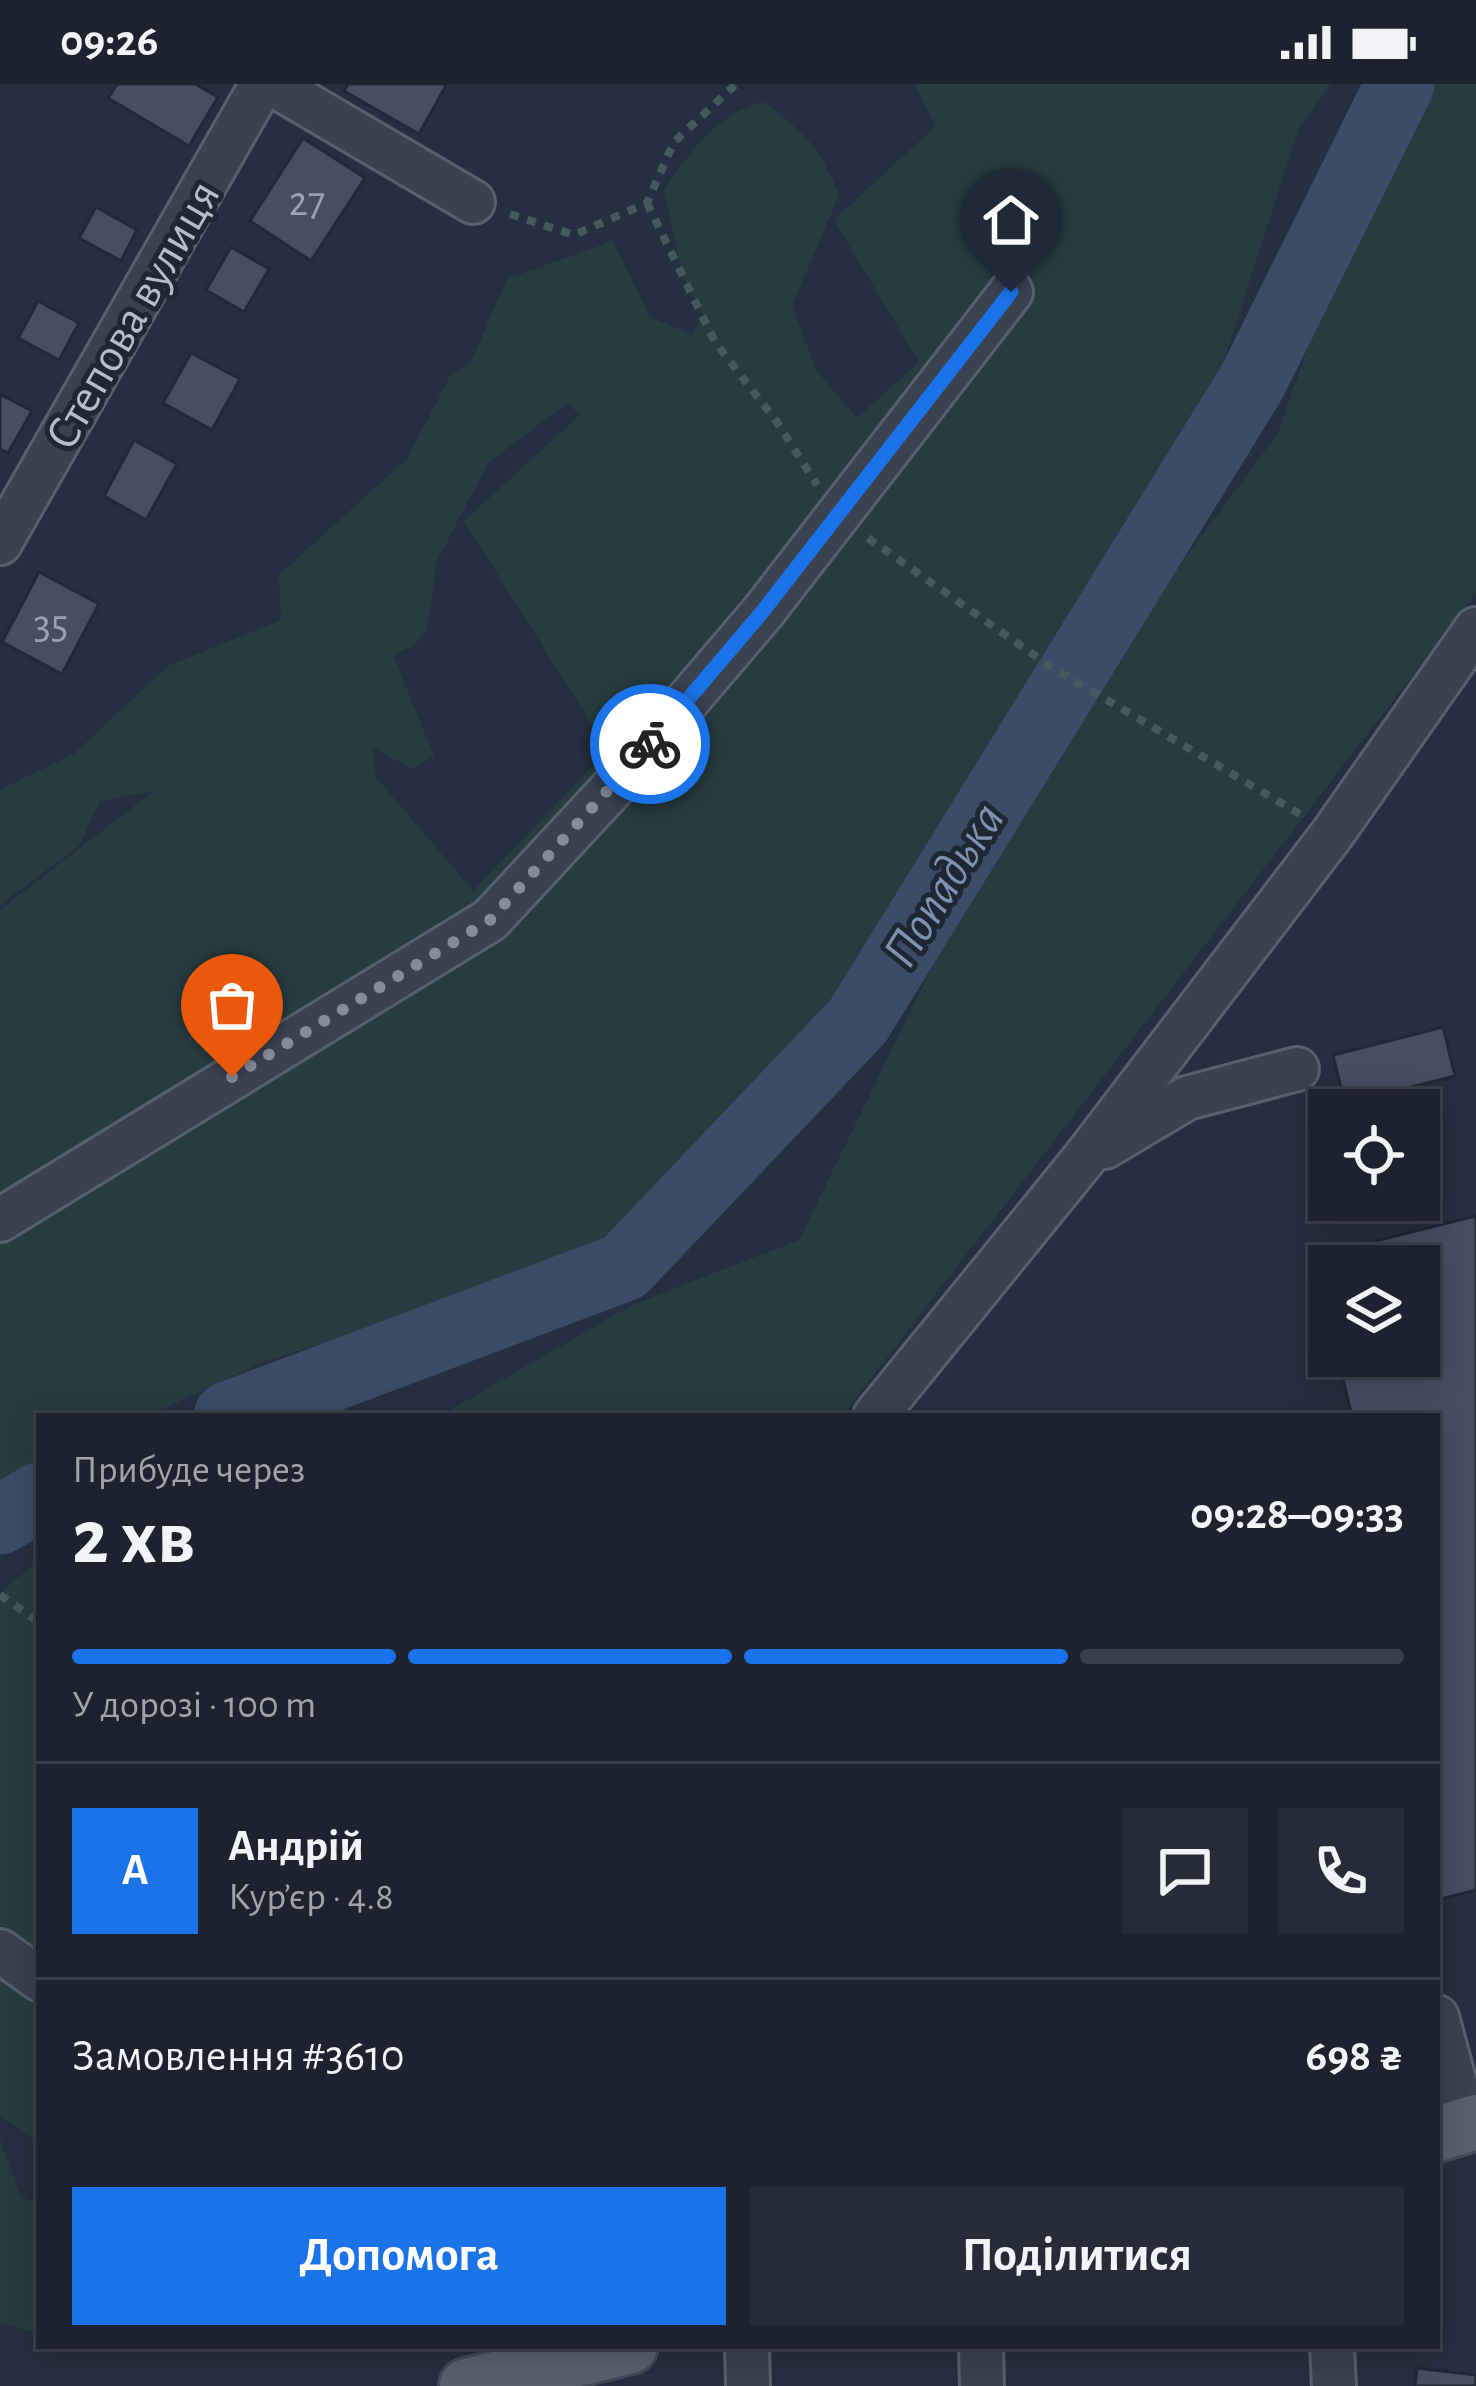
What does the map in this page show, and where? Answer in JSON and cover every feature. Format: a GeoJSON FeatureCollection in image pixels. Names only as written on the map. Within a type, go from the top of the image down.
{"type":"FeatureCollection","features":[{"type":"Feature","properties":{"kind":"main road"},"geometry":{"type":"LineString","coordinates":[[484,2374],[614,2349]]}},
{"type":"Feature","properties":{"kind":"street","name":"Степова вулиця"},"geometry":{"type":"LineString","coordinates":[[0,543],[262,84]]}},
{"type":"Feature","properties":{"kind":"street"},"geometry":{"type":"LineString","coordinates":[[272,84],[473,202]]}},
{"type":"Feature","properties":{"kind":"street"},"geometry":{"type":"LineString","coordinates":[[0,1220],[490,920],[618,782],[763,611],[1011,292]]}},
{"type":"Feature","properties":{"kind":"street"},"geometry":{"type":"LineString","coordinates":[[877,1413],[1083,1160],[1333,833],[1476,629]]}},
{"type":"Feature","properties":{"kind":"street"},"geometry":{"type":"LineString","coordinates":[[1083,1160],[1187,1098],[1297,1070]]}},
{"type":"Feature","properties":{"kind":"street"},"geometry":{"type":"LineString","coordinates":[[0,1951],[36,1977]]}},
{"type":"Feature","properties":{"kind":"street"},"geometry":{"type":"LineString","coordinates":[[1440,2031],[1460,2127]]}},
{"type":"Feature","properties":{"kind":"street"},"geometry":{"type":"LineString","coordinates":[[747,2349],[748,2386]]}},
{"type":"Feature","properties":{"kind":"street"},"geometry":{"type":"LineString","coordinates":[[981,2349],[982,2386]]}},
{"type":"Feature","properties":{"kind":"street"},"geometry":{"type":"LineString","coordinates":[[1332,2349],[1334,2386]]}},
{"type":"Feature","properties":{"kind":"path"},"geometry":{"type":"LineString","coordinates":[[473,202],[574,235],[647,203],[674,142],[736,84]]}},
{"type":"Feature","properties":{"kind":"path"},"geometry":{"type":"LineString","coordinates":[[647,203],[715,342],[777,422],[837,516],[1051,667],[1333,833]]}},
{"type":"Feature","properties":{"kind":"path"},"geometry":{"type":"LineString","coordinates":[[0,1595],[36,1620]]}},
{"type":"Feature","properties":{"kind":"green space"},"geometry":{"type":"Polygon","coordinates":[[[915,84],[1331,84],[1299,127],[1221,370],[1072,642],[836,1008],[602,1257],[268,1360],[154,1413],[36,1413],[36,1468],[0,1485],[0,910],[154,791],[100,801],[79,846],[0,905],[0,790],[75,753],[168,666],[281,620],[279,575],[407,459],[450,376],[470,364],[507,279],[613,241],[650,317],[692,334],[703,315],[682,274],[664,189],[718,125],[763,102],[809,142],[839,195],[792,306],[816,370],[857,418],[919,362],[834,220],[936,126],[915,84]],[[567,403],[488,463],[437,561],[427,629],[413,646],[393,655],[434,756],[412,769],[373,747],[375,776],[473,891],[608,750],[464,521],[580,415],[567,403]]]}},
{"type":"Feature","properties":{"kind":"green space"},"geometry":{"type":"Polygon","coordinates":[[[1417,84],[1476,84],[1476,593],[844,1413],[445,1413],[632,1305],[799,1240],[962,906],[1050,741],[1278,433],[1370,173],[1417,84]]]}},
{"type":"Feature","properties":{"kind":"green space"},"geometry":{"type":"Polygon","coordinates":[[[36,1563],[36,2141],[0,2115],[0,1593],[36,1563]]]}},
{"type":"Feature","properties":{"kind":"green space"},"geometry":{"type":"Polygon","coordinates":[[[0,2140],[21,2198],[36,2201],[36,2333],[0,2322],[0,2140]]]}},
{"type":"Feature","properties":{"kind":"building"},"geometry":{"type":"Polygon","coordinates":[[[117,84],[195,84],[218,97],[189,146],[108,98],[117,84]]]}},
{"type":"Feature","properties":{"kind":"building"},"geometry":{"type":"Polygon","coordinates":[[[348,84],[447,84],[419,134],[344,91],[348,84]]]}},
{"type":"Feature","properties":{"kind":"building"},"geometry":{"type":"Polygon","coordinates":[[[303,138],[365,178],[311,261],[250,221],[303,138]]]}},
{"type":"Feature","properties":{"kind":"building"},"geometry":{"type":"Polygon","coordinates":[[[96,207],[137,230],[121,261],[79,238],[96,207]]]}},
{"type":"Feature","properties":{"kind":"building"},"geometry":{"type":"Polygon","coordinates":[[[231,247],[269,269],[244,312],[206,290],[231,247]]]}},
{"type":"Feature","properties":{"kind":"building"},"geometry":{"type":"Polygon","coordinates":[[[38,301],[79,323],[59,360],[18,338],[38,301]]]}},
{"type":"Feature","properties":{"kind":"building"},"geometry":{"type":"Polygon","coordinates":[[[191,353],[240,379],[212,430],[163,403],[191,353]]]}},
{"type":"Feature","properties":{"kind":"building"},"geometry":{"type":"Polygon","coordinates":[[[0,394],[32,411],[8,453],[0,449],[0,394]]]}},
{"type":"Feature","properties":{"kind":"building"},"geometry":{"type":"Polygon","coordinates":[[[134,440],[177,464],[146,520],[104,496],[134,440]]]}},
{"type":"Feature","properties":{"kind":"building"},"geometry":{"type":"Polygon","coordinates":[[[39,572],[99,604],[62,674],[2,642],[39,572]]]}},
{"type":"Feature","properties":{"kind":"building"},"geometry":{"type":"Polygon","coordinates":[[[1443,1027],[1455,1076],[1404,1089],[1341,1089],[1333,1055],[1443,1027]]]}},
{"type":"Feature","properties":{"kind":"building"},"geometry":{"type":"Polygon","coordinates":[[[1476,1216],[1476,1890],[1440,1899],[1440,1413],[1351,1413],[1342,1377],[1440,1377],[1440,1245],[1360,1245],[1476,1216]]]}},
{"type":"Feature","properties":{"kind":"building"},"geometry":{"type":"Polygon","coordinates":[[[1417,2368],[1476,2375],[1476,2386],[1415,2386],[1417,2368]]]}},
{"type":"Feature","properties":{"kind":"waterway","name":"Попадька"},"geometry":{"type":"LineString","coordinates":[[236,1413],[624,1267],[858,1021],[1252,382],[1400,84]]}},
{"type":"Feature","properties":{"kind":"waterway","name":"Попадька"},"geometry":{"type":"LineString","coordinates":[[0,1520],[36,1499]]}},
{"type":"Feature","properties":{"kind":"way so far"},"geometry":{"type":"LineString","coordinates":[[232,1077],[490,920],[650,744]]}},
{"type":"Feature","properties":{"kind":"route"},"geometry":{"type":"LineString","coordinates":[[650,744],[763,611],[1011,292]]}}]}
